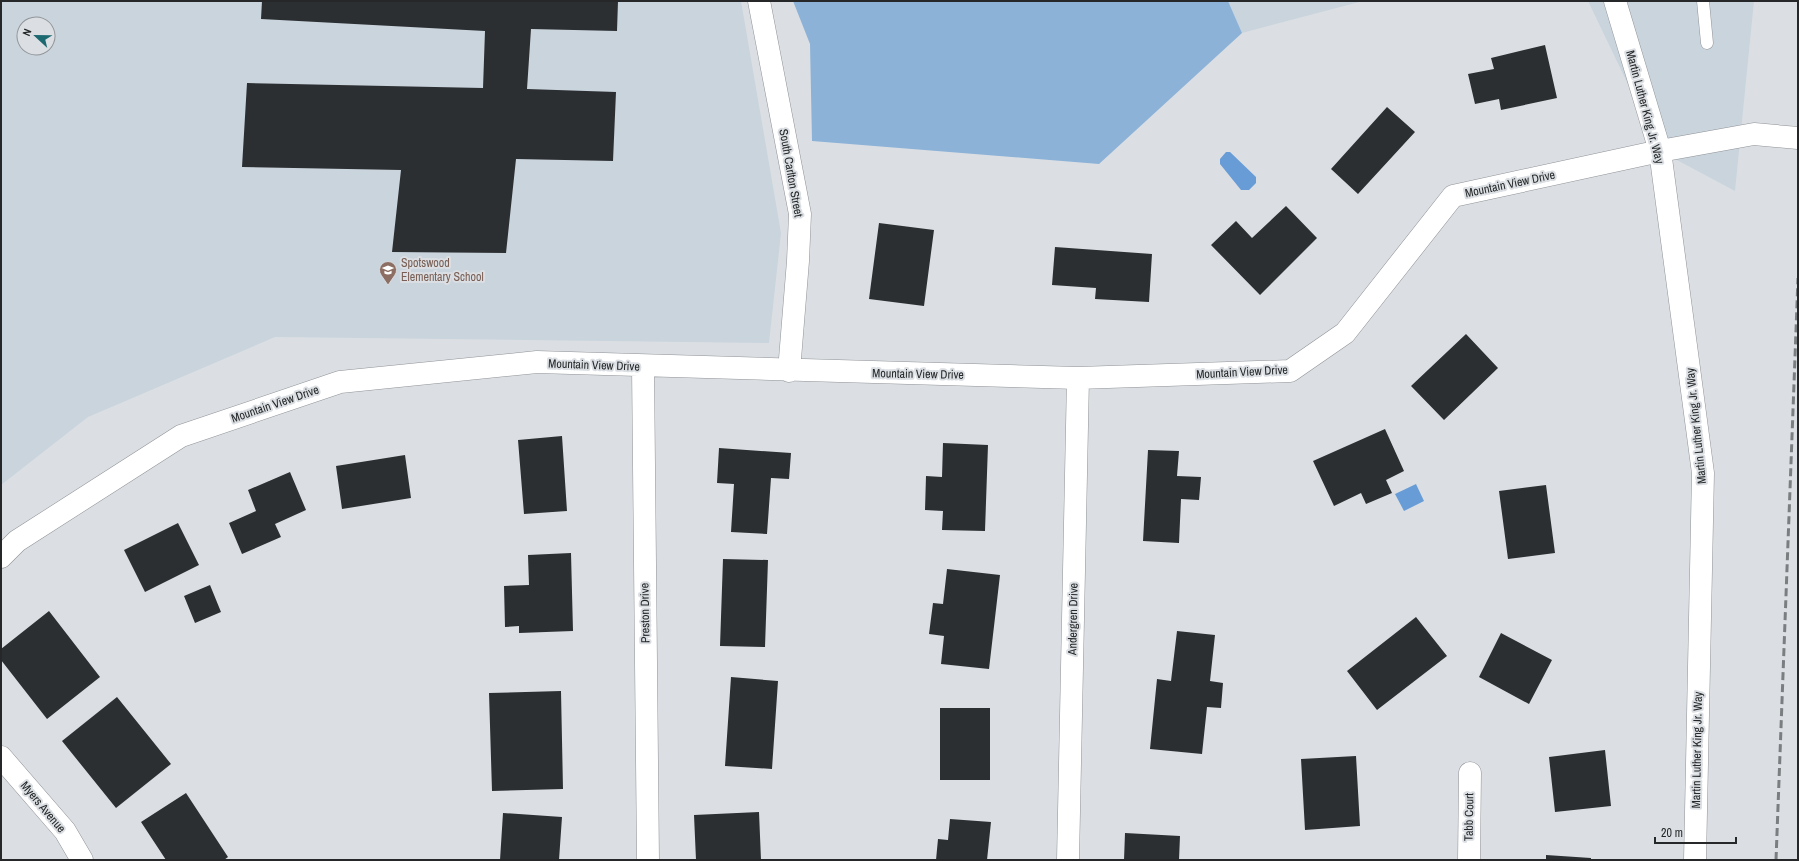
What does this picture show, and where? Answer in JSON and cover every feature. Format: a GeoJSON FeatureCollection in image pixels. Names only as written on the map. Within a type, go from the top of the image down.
{"type":"FeatureCollection","features":[{"type":"Feature","properties":{"kind":"street","name":"South Carlton Street"},"geometry":{"type":"LineString","coordinates":[[759,1],[800,214],[798,261],[789,371]]}},
{"type":"Feature","properties":{"kind":"street","name":"Martin Luther King Jr. Way"},"geometry":{"type":"LineString","coordinates":[[1615,1],[1660,151],[1703,472],[1695,860]]}},
{"type":"Feature","properties":{"kind":"street","name":"Mountain View Drive"},"geometry":{"type":"LineString","coordinates":[[1,557],[17,541],[181,436],[340,382],[537,362],[643,367],[1078,378],[1290,371],[1345,333],[1453,196],[1660,151],[1754,134],[1798,138]]}},
{"type":"Feature","properties":{"kind":"street","name":"Preston Drive"},"geometry":{"type":"LineString","coordinates":[[643,367],[648,860]]}},
{"type":"Feature","properties":{"kind":"street","name":"Andergren Drive"},"geometry":{"type":"LineString","coordinates":[[1068,860],[1078,378]]}},
{"type":"Feature","properties":{"kind":"street","name":"Myers Avenue"},"geometry":{"type":"LineString","coordinates":[[1,757],[64,832],[82,860]]}},
{"type":"Feature","properties":{"kind":"street","name":"Tabb Court"},"geometry":{"type":"LineString","coordinates":[[1469,860],[1470,773]]}},
{"type":"Feature","properties":{"kind":"lane"},"geometry":{"type":"LineString","coordinates":[[1703,1],[1707,43]]}},
{"type":"Feature","properties":{"kind":"shaded area","name":"Spotswood Elementary School"},"geometry":{"type":"Polygon","coordinates":[[[1,1],[741,1],[781,233],[769,343],[275,337],[88,417],[1,485],[1,1]]]}},
{"type":"Feature","properties":{"kind":"shaded area"},"geometry":{"type":"Polygon","coordinates":[[[793,1],[1228,1],[1242,33],[1099,164],[812,141],[810,44],[793,1]]]}},
{"type":"Feature","properties":{"kind":"shaded area"},"geometry":{"type":"Polygon","coordinates":[[[1228,1],[1363,1],[1242,33],[1228,1]]]}},
{"type":"Feature","properties":{"kind":"shaded area"},"geometry":{"type":"Polygon","coordinates":[[[1588,1],[1754,1],[1735,191],[1660,151],[1588,1]]]}},
{"type":"Feature","properties":{"kind":"shaded area"},"geometry":{"type":"Polygon","coordinates":[[[1226,152],[1230,152],[1256,177],[1256,183],[1249,190],[1241,190],[1220,164],[1220,159],[1226,152]]]}},
{"type":"Feature","properties":{"kind":"shaded area"},"geometry":{"type":"Polygon","coordinates":[[[1416,484],[1424,501],[1404,511],[1395,494],[1416,484]]]}},
{"type":"Feature","properties":{"kind":"building","name":"Spotswood Elementary School"},"geometry":{"type":"Polygon","coordinates":[[[262,1],[618,1],[617,31],[531,29],[527,89],[616,92],[613,161],[516,159],[506,253],[392,252],[401,170],[242,167],[247,83],[483,88],[485,31],[261,19],[262,1]]]}},
{"type":"Feature","properties":{"kind":"building"},"geometry":{"type":"Polygon","coordinates":[[[1545,45],[1557,98],[1501,110],[1499,99],[1475,104],[1468,74],[1494,69],[1491,58],[1545,45]]]}},
{"type":"Feature","properties":{"kind":"building"},"geometry":{"type":"Polygon","coordinates":[[[1387,107],[1415,132],[1358,194],[1331,169],[1387,107]]]}},
{"type":"Feature","properties":{"kind":"building"},"geometry":{"type":"Polygon","coordinates":[[[1286,206],[1317,238],[1260,295],[1211,245],[1236,221],[1252,238],[1286,206]]]}},
{"type":"Feature","properties":{"kind":"building"},"geometry":{"type":"Polygon","coordinates":[[[879,223],[934,230],[924,306],[869,299],[879,223]]]}},
{"type":"Feature","properties":{"kind":"building"},"geometry":{"type":"Polygon","coordinates":[[[1055,247],[1152,254],[1149,302],[1095,299],[1096,288],[1052,285],[1055,247]]]}},
{"type":"Feature","properties":{"kind":"building"},"geometry":{"type":"Polygon","coordinates":[[[1466,334],[1498,368],[1444,420],[1411,386],[1466,334]]]}},
{"type":"Feature","properties":{"kind":"building"},"geometry":{"type":"Polygon","coordinates":[[[1385,429],[1404,471],[1386,480],[1392,493],[1366,504],[1361,493],[1334,506],[1313,461],[1385,429]]]}},
{"type":"Feature","properties":{"kind":"building"},"geometry":{"type":"Polygon","coordinates":[[[562,436],[567,511],[524,514],[518,440],[562,436]]]}},
{"type":"Feature","properties":{"kind":"building"},"geometry":{"type":"Polygon","coordinates":[[[943,443],[988,445],[985,531],[942,530],[943,511],[925,510],[926,476],[942,477],[943,443]]]}},
{"type":"Feature","properties":{"kind":"building"},"geometry":{"type":"Polygon","coordinates":[[[719,448],[791,453],[789,479],[771,478],[767,534],[731,532],[734,484],[717,483],[719,448]]]}},
{"type":"Feature","properties":{"kind":"building"},"geometry":{"type":"Polygon","coordinates":[[[1148,450],[1179,451],[1177,476],[1201,477],[1199,500],[1181,499],[1179,543],[1143,541],[1148,450]]]}},
{"type":"Feature","properties":{"kind":"building"},"geometry":{"type":"Polygon","coordinates":[[[405,455],[411,498],[342,509],[336,466],[405,455]]]}},
{"type":"Feature","properties":{"kind":"building"},"geometry":{"type":"Polygon","coordinates":[[[290,472],[306,510],[275,524],[281,537],[242,554],[229,523],[256,511],[248,490],[290,472]]]}},
{"type":"Feature","properties":{"kind":"building"},"geometry":{"type":"Polygon","coordinates":[[[1546,485],[1555,553],[1508,559],[1499,491],[1546,485]]]}},
{"type":"Feature","properties":{"kind":"building"},"geometry":{"type":"Polygon","coordinates":[[[178,523],[199,565],[145,592],[124,550],[178,523]]]}},
{"type":"Feature","properties":{"kind":"building"},"geometry":{"type":"Polygon","coordinates":[[[571,553],[573,631],[519,633],[519,626],[505,627],[504,586],[529,585],[528,555],[571,553]]]}},
{"type":"Feature","properties":{"kind":"building"},"geometry":{"type":"Polygon","coordinates":[[[723,559],[768,560],[765,647],[720,646],[723,559]]]}},
{"type":"Feature","properties":{"kind":"building"},"geometry":{"type":"Polygon","coordinates":[[[947,569],[1000,575],[989,669],[941,664],[944,636],[929,634],[933,603],[943,604],[947,569]]]}},
{"type":"Feature","properties":{"kind":"building"},"geometry":{"type":"Polygon","coordinates":[[[210,585],[221,612],[195,623],[184,596],[210,585]]]}},
{"type":"Feature","properties":{"kind":"building"},"geometry":{"type":"Polygon","coordinates":[[[49,611],[100,677],[47,719],[1,660],[1,649],[49,611]]]}},
{"type":"Feature","properties":{"kind":"building"},"geometry":{"type":"Polygon","coordinates":[[[1416,617],[1447,656],[1377,710],[1347,671],[1416,617]]]}},
{"type":"Feature","properties":{"kind":"building"},"geometry":{"type":"Polygon","coordinates":[[[1177,631],[1215,635],[1210,681],[1223,683],[1221,708],[1207,707],[1202,754],[1150,749],[1157,679],[1171,681],[1177,631]]]}},
{"type":"Feature","properties":{"kind":"building"},"geometry":{"type":"Polygon","coordinates":[[[1501,633],[1552,660],[1529,704],[1479,677],[1501,633]]]}},
{"type":"Feature","properties":{"kind":"building"},"geometry":{"type":"Polygon","coordinates":[[[731,677],[778,681],[772,769],[725,766],[731,677]]]}},
{"type":"Feature","properties":{"kind":"building"},"geometry":{"type":"Polygon","coordinates":[[[561,691],[563,789],[492,791],[489,693],[561,691]]]}},
{"type":"Feature","properties":{"kind":"building"},"geometry":{"type":"Polygon","coordinates":[[[117,697],[171,764],[116,808],[62,741],[117,697]]]}},
{"type":"Feature","properties":{"kind":"building"},"geometry":{"type":"Polygon","coordinates":[[[940,708],[990,708],[990,780],[940,780],[940,708]]]}},
{"type":"Feature","properties":{"kind":"building"},"geometry":{"type":"Polygon","coordinates":[[[1605,750],[1611,806],[1555,812],[1549,757],[1605,750]]]}},
{"type":"Feature","properties":{"kind":"building"},"geometry":{"type":"Polygon","coordinates":[[[1356,756],[1360,826],[1305,830],[1301,759],[1356,756]]]}},
{"type":"Feature","properties":{"kind":"building"},"geometry":{"type":"Polygon","coordinates":[[[186,793],[228,857],[224,860],[166,860],[141,822],[186,793]]]}},
{"type":"Feature","properties":{"kind":"building"},"geometry":{"type":"Polygon","coordinates":[[[759,812],[761,860],[696,860],[694,815],[759,812]]]}},
{"type":"Feature","properties":{"kind":"building"},"geometry":{"type":"Polygon","coordinates":[[[503,813],[562,817],[559,860],[500,860],[503,813]]]}},
{"type":"Feature","properties":{"kind":"building"},"geometry":{"type":"Polygon","coordinates":[[[950,819],[991,822],[987,860],[936,860],[938,839],[948,840],[950,819]]]}},
{"type":"Feature","properties":{"kind":"building"},"geometry":{"type":"Polygon","coordinates":[[[1125,833],[1180,836],[1179,860],[1124,860],[1125,833]]]}},
{"type":"Feature","properties":{"kind":"building"},"geometry":{"type":"Polygon","coordinates":[[[1546,855],[1591,858],[1591,860],[1546,860],[1546,855]]]}},
{"type":"Feature","properties":{"kind":"railway"},"geometry":{"type":"LineString","coordinates":[[1776,860],[1798,278]]}},
{"type":"Feature","properties":{"kind":"place","name":"Spotswood Elementary School"},"geometry":{"type":"Point","coordinates":[388,285]}}]}
